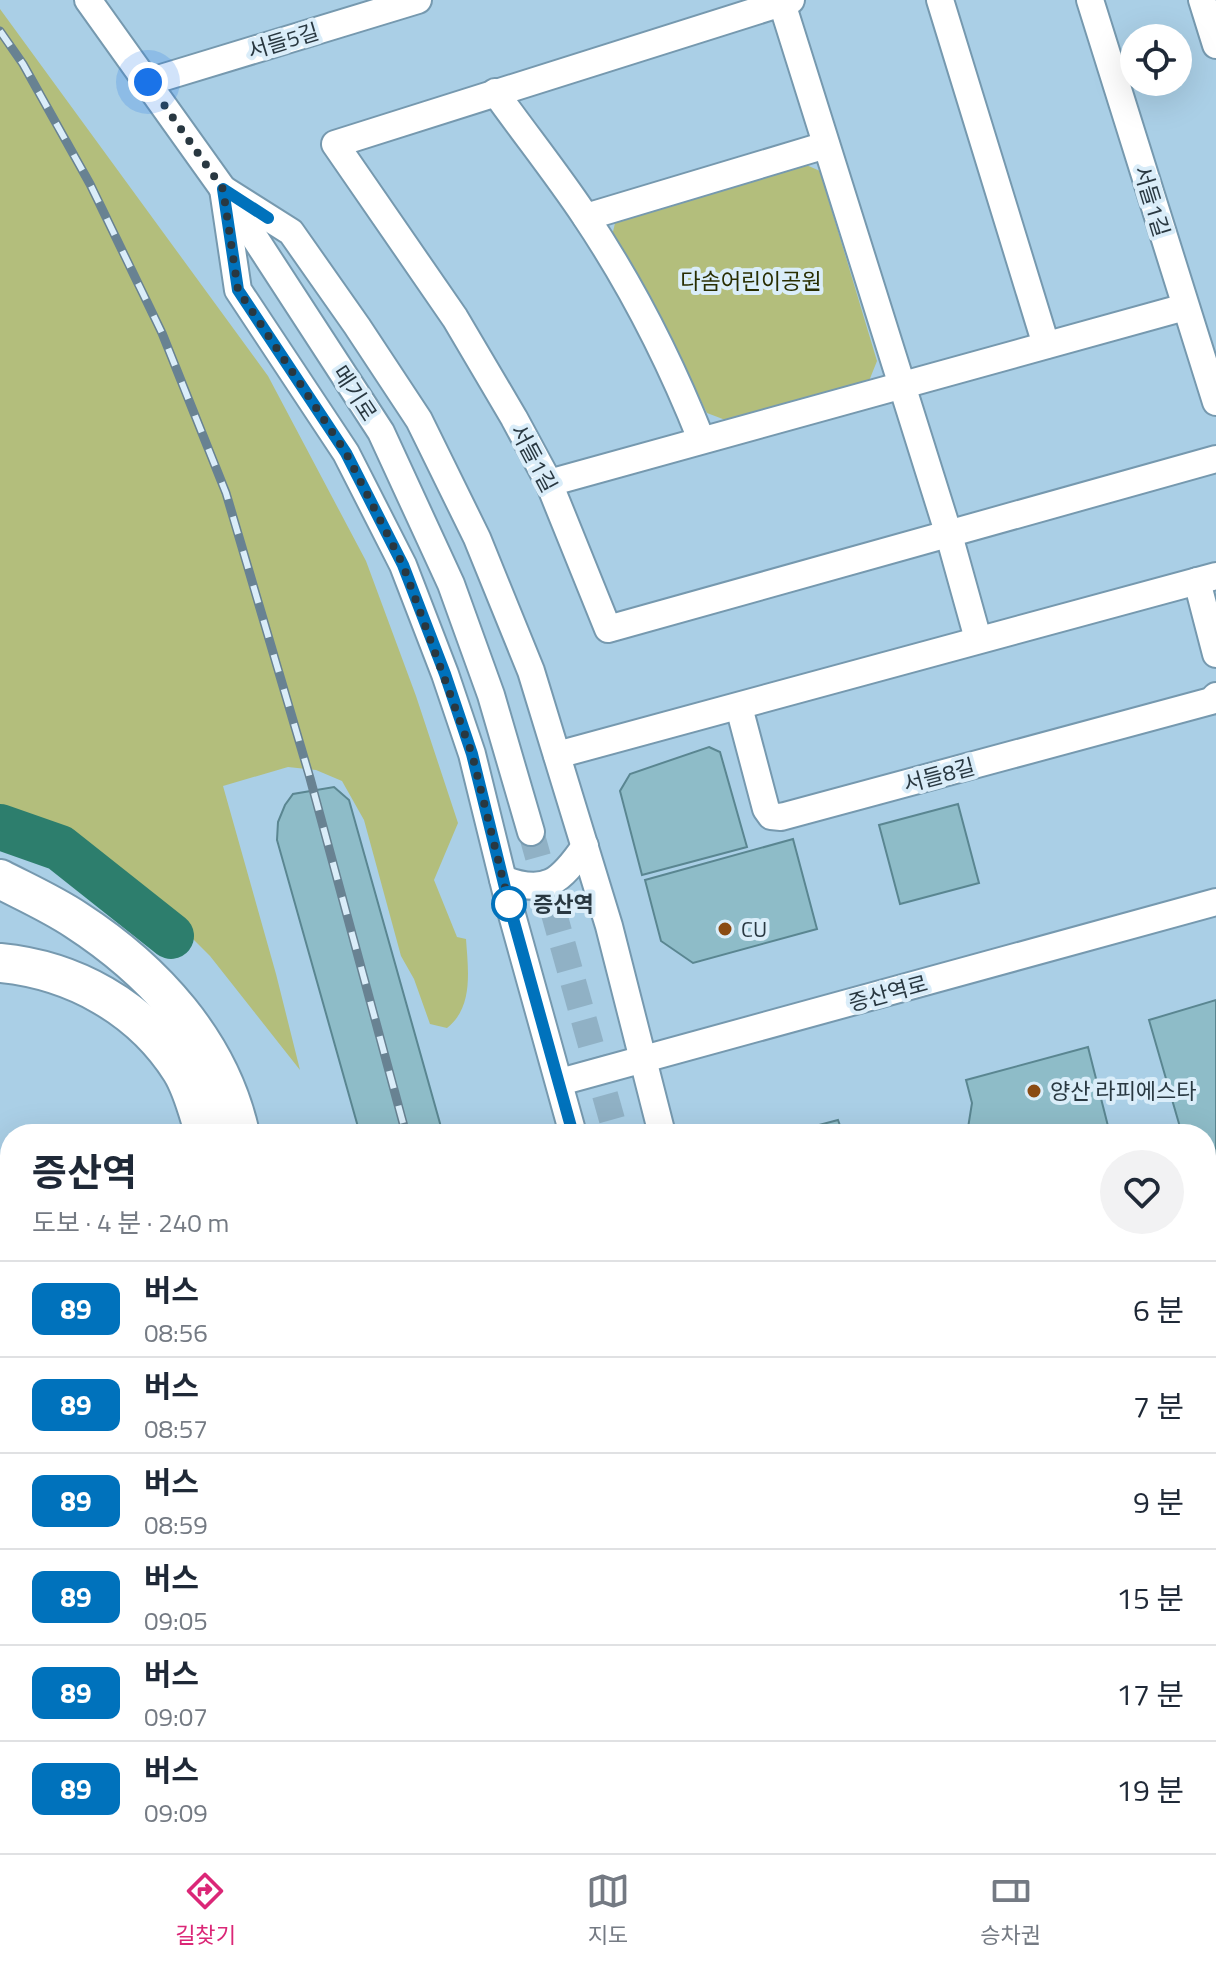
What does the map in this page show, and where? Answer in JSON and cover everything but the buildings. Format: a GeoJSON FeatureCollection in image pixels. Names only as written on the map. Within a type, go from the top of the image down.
{"type":"FeatureCollection","features":[{"type":"Feature","properties":{"kind":"highway"},"geometry":{"type":"LineString","coordinates":[[0,879],[76,920],[143,972],[198,1036],[219,1073],[237,1124]]}},
{"type":"Feature","properties":{"kind":"highway"},"geometry":{"type":"LineString","coordinates":[[0,963],[57,974],[99,993],[139,1020],[159,1040],[182,1073],[201,1124]]}},
{"type":"Feature","properties":{"kind":"street","name":"메기로"},"geometry":{"type":"LineString","coordinates":[[88,0],[223,189],[381,432],[451,584],[491,695],[531,832]]}},
{"type":"Feature","properties":{"kind":"street","name":"서들5길"},"geometry":{"type":"LineString","coordinates":[[148,82],[418,0]]}},
{"type":"Feature","properties":{"kind":"street"},"geometry":{"type":"LineString","coordinates":[[940,0],[1046,345]]}},
{"type":"Feature","properties":{"kind":"street","name":"서들1길"},"geometry":{"type":"LineString","coordinates":[[1090,0],[1216,402]]}},
{"type":"Feature","properties":{"kind":"street"},"geometry":{"type":"LineString","coordinates":[[1202,0],[1216,45]]}},
{"type":"Feature","properties":{"kind":"street","name":"서들1길"},"geometry":{"type":"LineString","coordinates":[[978,639],[949,535],[826,145],[785,1],[335,144],[455,318],[549,483],[608,629],[949,535],[1216,459]]}},
{"type":"Feature","properties":{"kind":"street"},"geometry":{"type":"LineString","coordinates":[[495,92],[586,217],[653,331],[678,381],[701,439]]}},
{"type":"Feature","properties":{"kind":"street"},"geometry":{"type":"LineString","coordinates":[[586,217],[826,145]]}},
{"type":"Feature","properties":{"kind":"street"},"geometry":{"type":"LineString","coordinates":[[223,189],[291,232],[419,420],[482,551],[531,671],[557,755],[609,926],[659,1124]]}},
{"type":"Feature","properties":{"kind":"street"},"geometry":{"type":"LineString","coordinates":[[223,189],[238,290],[346,453],[403,565],[472,754],[570,1124]]}},
{"type":"Feature","properties":{"kind":"street"},"geometry":{"type":"LineString","coordinates":[[549,483],[1185,307]]}},
{"type":"Feature","properties":{"kind":"street"},"geometry":{"type":"LineString","coordinates":[[557,755],[1206,578],[1216,654]]}},
{"type":"Feature","properties":{"kind":"street","name":"서들8길"},"geometry":{"type":"LineString","coordinates":[[739,707],[766,809],[771,816],[781,817],[1211,701],[1216,696]]}},
{"type":"Feature","properties":{"kind":"street"},"geometry":{"type":"LineString","coordinates":[[503,879],[525,888],[553,884],[570,868],[585,846]]}},
{"type":"Feature","properties":{"kind":"street","name":"증산역로"},"geometry":{"type":"LineString","coordinates":[[560,1082],[1216,902]]}},
{"type":"Feature","properties":{"kind":"green space"},"geometry":{"type":"Polygon","coordinates":[[[0,9],[268,376],[366,561],[416,696],[458,823],[434,880],[457,937],[466,939],[468,975],[465,999],[456,1019],[447,1028],[430,1024],[414,979],[401,956],[364,820],[342,781],[316,770],[288,767],[223,786],[300,1070],[210,956],[162,908],[56,830],[0,813],[0,9]]]}},
{"type":"Feature","properties":{"kind":"green space","name":"다솜어린이공원"},"geometry":{"type":"Polygon","coordinates":[[[804,164],[820,171],[877,361],[869,381],[728,421],[707,413],[640,281],[611,240],[616,219],[804,164]]]}},
{"type":"Feature","properties":{"kind":"waterway"},"geometry":{"type":"LineString","coordinates":[[0,827],[60,848],[171,936]]}},
{"type":"Feature","properties":{"kind":"tunnel"},"geometry":{"type":"LineString","coordinates":[[531,832],[613,1124]]}},
{"type":"Feature","properties":{"kind":"railway"},"geometry":{"type":"LineString","coordinates":[[0,31],[23,64],[90,184],[162,333],[226,493],[310,778],[403,1124]]}},
{"type":"Feature","properties":{"kind":"bus line","name":"89"},"geometry":{"type":"LineString","coordinates":[[268,218],[223,189],[238,290],[346,453],[403,565],[445,674],[472,754],[509,904],[570,1124]]}},
{"type":"Feature","properties":{"kind":"place","name":"증산역"},"geometry":{"type":"Point","coordinates":[509,904]}},
{"type":"Feature","properties":{"kind":"place","name":"CU"},"geometry":{"type":"Point","coordinates":[725,929]}},
{"type":"Feature","properties":{"kind":"place","name":"양산 라피에스타"},"geometry":{"type":"Point","coordinates":[1034,1091]}},
{"type":"Feature","properties":{"kind":"route"},"geometry":{"type":"LineString","coordinates":[[148,82],[223,189],[238,290],[346,453],[403,565],[472,754],[509,904]]}}]}
